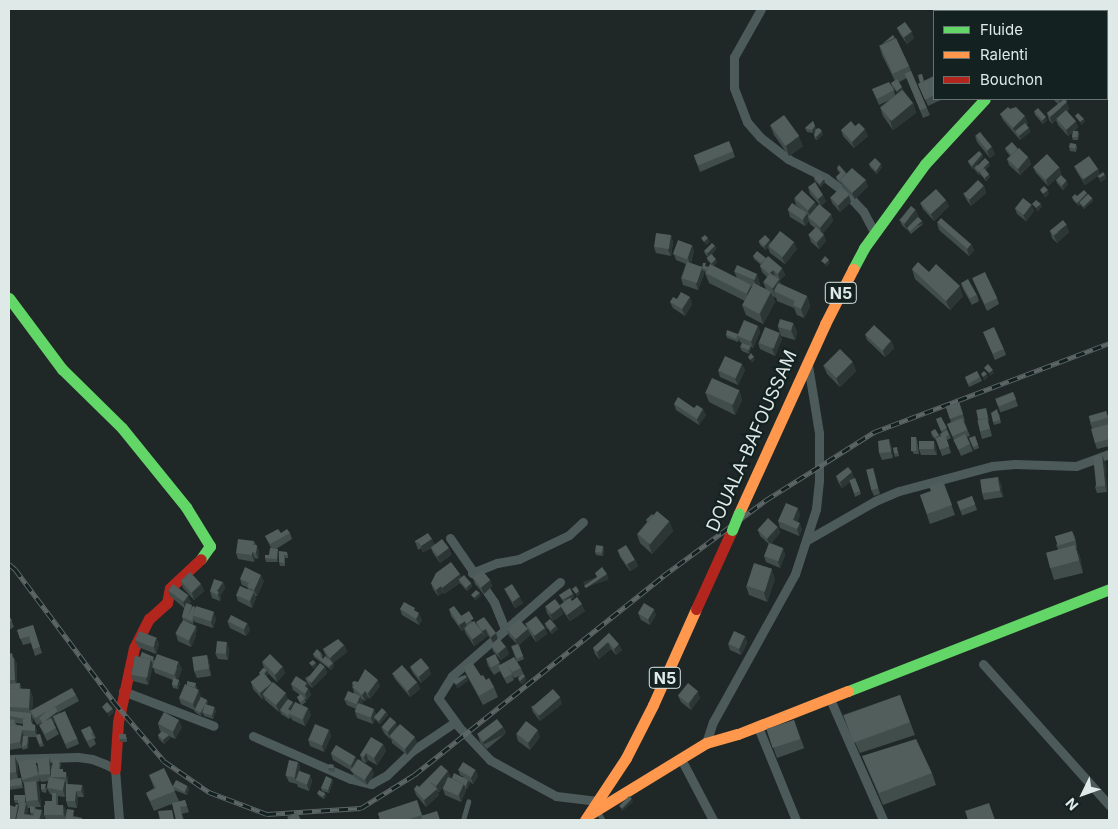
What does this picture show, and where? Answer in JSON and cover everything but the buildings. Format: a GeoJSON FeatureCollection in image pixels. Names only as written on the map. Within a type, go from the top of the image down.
{"type":"FeatureCollection","features":[{"type":"Feature","properties":{"kind":"main road","name":"DOUALA-BAFOUSSAM"},"geometry":{"type":"LineString","coordinates":[[595,813],[626,758],[653,704],[807,362],[835,304],[874,232],[946,138],[985,100]]}},
{"type":"Feature","properties":{"kind":"main road"},"geometry":{"type":"LineString","coordinates":[[9,298],[62,369],[122,428],[186,507],[210,546],[204,556],[170,588],[167,603],[154,612],[134,648],[123,691],[115,769]]}},
{"type":"Feature","properties":{"kind":"main road"},"geometry":{"type":"LineString","coordinates":[[595,813],[706,743],[830,699],[1109,589]]}},
{"type":"Feature","properties":{"kind":"street"},"geometry":{"type":"LineString","coordinates":[[761,9],[734,57],[734,88],[747,122],[760,137],[779,153],[826,178],[846,193],[863,211],[874,232]]}},
{"type":"Feature","properties":{"kind":"street"},"geometry":{"type":"LineString","coordinates":[[706,743],[713,722],[788,588],[807,540],[816,509],[819,481],[819,433],[807,362]]}},
{"type":"Feature","properties":{"kind":"street"},"geometry":{"type":"LineString","coordinates":[[807,540],[875,501],[899,492],[992,466],[1015,464],[1076,466],[1109,454]]}},
{"type":"Feature","properties":{"kind":"street"},"geometry":{"type":"LineString","coordinates":[[472,573],[497,563],[519,559],[569,534],[583,522]]}},
{"type":"Feature","properties":{"kind":"street"},"geometry":{"type":"LineString","coordinates":[[450,538],[472,573],[494,602],[505,629]]}},
{"type":"Feature","properties":{"kind":"street"},"geometry":{"type":"LineString","coordinates":[[560,582],[452,676],[438,698],[455,722],[490,760],[556,796],[595,813]]}},
{"type":"Feature","properties":{"kind":"street"},"geometry":{"type":"LineString","coordinates":[[983,664],[1109,805]]}},
{"type":"Feature","properties":{"kind":"street"},"geometry":{"type":"LineString","coordinates":[[123,691],[214,726]]}},
{"type":"Feature","properties":{"kind":"street"},"geometry":{"type":"LineString","coordinates":[[830,699],[883,820]]}},
{"type":"Feature","properties":{"kind":"street"},"geometry":{"type":"LineString","coordinates":[[253,736],[351,779],[371,784],[388,775],[412,751],[455,722]]}},
{"type":"Feature","properties":{"kind":"street"},"geometry":{"type":"LineString","coordinates":[[758,726],[796,820]]}},
{"type":"Feature","properties":{"kind":"street"},"geometry":{"type":"LineString","coordinates":[[9,759],[52,757],[92,759],[115,769],[119,820]]}},
{"type":"Feature","properties":{"kind":"street"},"geometry":{"type":"LineString","coordinates":[[681,759],[712,820]]}},
{"type":"Feature","properties":{"kind":"lane"},"geometry":{"type":"LineString","coordinates":[[463,820],[468,802]]}},
{"type":"Feature","properties":{"kind":"railway"},"geometry":{"type":"LineString","coordinates":[[9,564],[15,569],[114,702],[164,761],[209,792],[267,814],[361,808],[414,775],[663,576],[766,500],[874,432],[1109,343]]}},
{"type":"Feature","properties":{"kind":"traffic: fast"},"geometry":{"type":"LineString","coordinates":[[853,269],[864,248],[925,164],[984,100]]}},
{"type":"Feature","properties":{"kind":"traffic: fast"},"geometry":{"type":"LineString","coordinates":[[9,298],[62,369],[122,428],[186,507],[210,546],[201,559]]}},
{"type":"Feature","properties":{"kind":"traffic: fast"},"geometry":{"type":"LineString","coordinates":[[732,530],[739,513]]}},
{"type":"Feature","properties":{"kind":"traffic: fast"},"geometry":{"type":"LineString","coordinates":[[848,691],[1109,589]]}},
{"type":"Feature","properties":{"kind":"traffic: slow"},"geometry":{"type":"LineString","coordinates":[[739,513],[825,324],[853,269]]}},
{"type":"Feature","properties":{"kind":"traffic: slow"},"geometry":{"type":"LineString","coordinates":[[585,820],[626,758],[653,705],[696,609]]}},
{"type":"Feature","properties":{"kind":"traffic: slow"},"geometry":{"type":"LineString","coordinates":[[590,814],[706,743],[738,734],[848,691]]}},
{"type":"Feature","properties":{"kind":"traffic: jam"},"geometry":{"type":"LineString","coordinates":[[696,609],[732,530]]}},
{"type":"Feature","properties":{"kind":"traffic: jam"},"geometry":{"type":"LineString","coordinates":[[115,769],[118,722],[134,648],[149,619],[167,603],[170,588],[201,559]]}}]}
